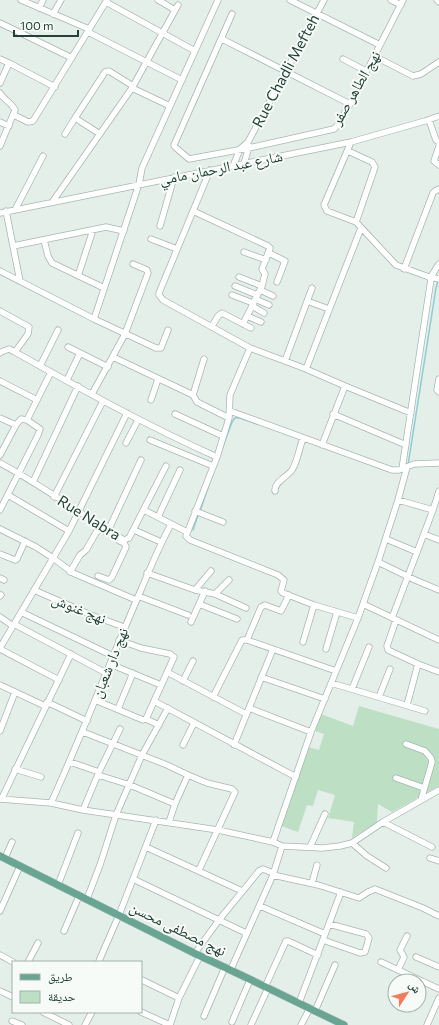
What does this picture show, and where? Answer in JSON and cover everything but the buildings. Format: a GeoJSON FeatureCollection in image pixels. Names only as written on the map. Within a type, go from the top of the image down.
{"type":"FeatureCollection","features":[{"type":"Feature","properties":{"kind":"main road","name":"نهج مصطفى محسن"},"geometry":{"type":"LineString","coordinates":[[2,858],[344,1025]]}},
{"type":"Feature","properties":{"kind":"street"},"geometry":{"type":"LineString","coordinates":[[21,0],[89,30],[182,80]]}},
{"type":"Feature","properties":{"kind":"street"},"geometry":{"type":"LineString","coordinates":[[39,8],[43,0]]}},
{"type":"Feature","properties":{"kind":"street"},"geometry":{"type":"LineString","coordinates":[[53,14],[61,0]]}},
{"type":"Feature","properties":{"kind":"street"},"geometry":{"type":"LineString","coordinates":[[53,201],[132,87],[163,33],[176,7],[158,0]]}},
{"type":"Feature","properties":{"kind":"street"},"geometry":{"type":"LineString","coordinates":[[94,319],[139,184],[142,168],[218,0]]}},
{"type":"Feature","properties":{"kind":"street"},"geometry":{"type":"LineString","coordinates":[[290,0],[380,45]]}},
{"type":"Feature","properties":{"kind":"street","name":"Rue Chadli Mefteh"},"geometry":{"type":"LineString","coordinates":[[248,145],[324,0]]}},
{"type":"Feature","properties":{"kind":"street"},"geometry":{"type":"LineString","coordinates":[[391,0],[402,2]]}},
{"type":"Feature","properties":{"kind":"street"},"geometry":{"type":"LineString","coordinates":[[14,114],[28,122],[33,121],[107,1],[195,51]]}},
{"type":"Feature","properties":{"kind":"street","name":"نهج الطاهر صفر"},"geometry":{"type":"LineString","coordinates":[[248,145],[332,130],[337,126],[350,104],[402,2]]}},
{"type":"Feature","properties":{"kind":"street"},"geometry":{"type":"LineString","coordinates":[[232,14],[174,145],[188,158],[193,159],[240,149],[248,145]]}},
{"type":"Feature","properties":{"kind":"street"},"geometry":{"type":"LineString","coordinates":[[0,23],[72,58]]}},
{"type":"Feature","properties":{"kind":"street"},"geometry":{"type":"LineString","coordinates":[[222,39],[350,104]]}},
{"type":"Feature","properties":{"kind":"street"},"geometry":{"type":"LineString","coordinates":[[374,56],[412,76],[421,74],[439,62]]}},
{"type":"Feature","properties":{"kind":"street"},"geometry":{"type":"LineString","coordinates":[[0,59],[55,87]]}},
{"type":"Feature","properties":{"kind":"street"},"geometry":{"type":"LineString","coordinates":[[343,60],[366,72]]}},
{"type":"Feature","properties":{"kind":"street"},"geometry":{"type":"LineString","coordinates":[[0,82],[9,63]]}},
{"type":"Feature","properties":{"kind":"street"},"geometry":{"type":"LineString","coordinates":[[65,134],[106,71],[109,71],[132,87],[170,106]]}},
{"type":"Feature","properties":{"kind":"street"},"geometry":{"type":"LineString","coordinates":[[0,93],[15,110],[0,146]]}},
{"type":"Feature","properties":{"kind":"street","name":"شارع عبد الرحمان مامي"},"geometry":{"type":"LineString","coordinates":[[3,212],[16,208],[351,142],[439,116]]}},
{"type":"Feature","properties":{"kind":"street"},"geometry":{"type":"LineString","coordinates":[[75,118],[100,134]]}},
{"type":"Feature","properties":{"kind":"street"},"geometry":{"type":"LineString","coordinates":[[429,120],[436,140],[439,142]]}},
{"type":"Feature","properties":{"kind":"street"},"geometry":{"type":"LineString","coordinates":[[0,122],[9,126]]}},
{"type":"Feature","properties":{"kind":"street"},"geometry":{"type":"LineString","coordinates":[[351,142],[324,208],[327,211],[356,222],[391,261],[404,269],[439,279]]}},
{"type":"Feature","properties":{"kind":"street"},"geometry":{"type":"LineString","coordinates":[[244,164],[248,145]]}},
{"type":"Feature","properties":{"kind":"street"},"geometry":{"type":"LineString","coordinates":[[439,146],[434,161],[439,165]]}},
{"type":"Feature","properties":{"kind":"street"},"geometry":{"type":"LineString","coordinates":[[233,166],[240,149]]}},
{"type":"Feature","properties":{"kind":"street"},"geometry":{"type":"LineString","coordinates":[[348,152],[372,162],[375,168],[356,222]]}},
{"type":"Feature","properties":{"kind":"street"},"geometry":{"type":"LineString","coordinates":[[16,208],[43,156]]}},
{"type":"Feature","properties":{"kind":"street"},"geometry":{"type":"LineString","coordinates":[[210,170],[159,295],[164,300],[250,348],[306,369],[411,413]]}},
{"type":"Feature","properties":{"kind":"street"},"geometry":{"type":"LineString","coordinates":[[160,226],[174,177]]}},
{"type":"Feature","properties":{"kind":"street"},"geometry":{"type":"LineString","coordinates":[[404,269],[433,194],[439,189]]}},
{"type":"Feature","properties":{"kind":"street"},"geometry":{"type":"LineString","coordinates":[[193,211],[268,246],[270,249],[262,269],[265,274],[243,324]]}},
{"type":"Feature","properties":{"kind":"street"},"geometry":{"type":"LineString","coordinates":[[3,212],[13,246],[20,281]]}},
{"type":"Feature","properties":{"kind":"street"},"geometry":{"type":"LineString","coordinates":[[13,246],[109,227],[124,231]]}},
{"type":"Feature","properties":{"kind":"street"},"geometry":{"type":"LineString","coordinates":[[306,369],[361,228]]}},
{"type":"Feature","properties":{"kind":"street"},"geometry":{"type":"LineString","coordinates":[[78,276],[93,230]]}},
{"type":"Feature","properties":{"kind":"street"},"geometry":{"type":"LineString","coordinates":[[152,239],[177,249]]}},
{"type":"Feature","properties":{"kind":"street"},"geometry":{"type":"LineString","coordinates":[[44,240],[48,256],[52,263],[104,288]]}},
{"type":"Feature","properties":{"kind":"street"},"geometry":{"type":"LineString","coordinates":[[244,252],[266,260]]}},
{"type":"Feature","properties":{"kind":"street"},"geometry":{"type":"LineString","coordinates":[[268,253],[285,261],[277,282]]}},
{"type":"Feature","properties":{"kind":"street"},"geometry":{"type":"LineString","coordinates":[[92,394],[125,334],[148,273],[147,270],[133,264]]}},
{"type":"Feature","properties":{"kind":"street"},"geometry":{"type":"LineString","coordinates":[[273,842],[311,732],[358,618],[398,500],[405,468],[406,445],[431,277],[439,264]]}},
{"type":"Feature","properties":{"kind":"street"},"geometry":{"type":"LineString","coordinates":[[0,272],[156,348],[160,349],[168,330]]}},
{"type":"Feature","properties":{"kind":"street"},"geometry":{"type":"LineString","coordinates":[[239,277],[256,297],[264,313]]}},
{"type":"Feature","properties":{"kind":"street"},"geometry":{"type":"LineString","coordinates":[[235,286],[269,305]]}},
{"type":"Feature","properties":{"kind":"street"},"geometry":{"type":"LineString","coordinates":[[285,361],[312,288]]}},
{"type":"Feature","properties":{"kind":"street"},"geometry":{"type":"LineString","coordinates":[[232,295],[256,297],[273,296]]}},
{"type":"Feature","properties":{"kind":"street"},"geometry":{"type":"LineString","coordinates":[[307,301],[329,309]]}},
{"type":"Feature","properties":{"kind":"street"},"geometry":{"type":"LineString","coordinates":[[0,311],[29,327],[28,334],[15,352]]}},
{"type":"Feature","properties":{"kind":"street"},"geometry":{"type":"LineString","coordinates":[[212,326],[218,316],[222,314],[251,328]]}},
{"type":"Feature","properties":{"kind":"street"},"geometry":{"type":"LineString","coordinates":[[247,316],[260,322]]}},
{"type":"Feature","properties":{"kind":"street"},"geometry":{"type":"LineString","coordinates":[[40,366],[58,330]]}},
{"type":"Feature","properties":{"kind":"street"},"geometry":{"type":"LineString","coordinates":[[68,348],[108,367]]}},
{"type":"Feature","properties":{"kind":"street"},"geometry":{"type":"LineString","coordinates":[[250,348],[230,395],[229,418],[217,457],[186,536],[190,540],[282,578],[284,583],[281,591],[289,595],[358,618]]}},
{"type":"Feature","properties":{"kind":"street"},"geometry":{"type":"LineString","coordinates":[[0,354],[1,352],[9,349],[138,420],[217,457]]}},
{"type":"Feature","properties":{"kind":"street"},"geometry":{"type":"LineString","coordinates":[[66,380],[80,353]]}},
{"type":"Feature","properties":{"kind":"street"},"geometry":{"type":"LineString","coordinates":[[112,357],[193,395],[197,402],[229,418]]}},
{"type":"Feature","properties":{"kind":"street"},"geometry":{"type":"LineString","coordinates":[[193,395],[204,359]]}},
{"type":"Feature","properties":{"kind":"street"},"geometry":{"type":"LineString","coordinates":[[27,420],[51,372]]}},
{"type":"Feature","properties":{"kind":"street"},"geometry":{"type":"LineString","coordinates":[[151,400],[158,379]]}},
{"type":"Feature","properties":{"kind":"street"},"geometry":{"type":"LineString","coordinates":[[439,379],[439,392]]}},
{"type":"Feature","properties":{"kind":"street"},"geometry":{"type":"LineString","coordinates":[[0,381],[37,400]]}},
{"type":"Feature","properties":{"kind":"street"},"geometry":{"type":"LineString","coordinates":[[33,482],[78,386]]}},
{"type":"Feature","properties":{"kind":"street"},"geometry":{"type":"LineString","coordinates":[[322,444],[344,386]]}},
{"type":"Feature","properties":{"kind":"street"},"geometry":{"type":"LineString","coordinates":[[54,496],[103,401]]}},
{"type":"Feature","properties":{"kind":"street"},"geometry":{"type":"LineString","coordinates":[[230,411],[396,471],[414,464],[439,463]]}},
{"type":"Feature","properties":{"kind":"street"},"geometry":{"type":"LineString","coordinates":[[59,680],[0,648],[69,531],[126,413]]}},
{"type":"Feature","properties":{"kind":"street"},"geometry":{"type":"LineString","coordinates":[[175,414],[223,436]]}},
{"type":"Feature","properties":{"kind":"street"},"geometry":{"type":"LineString","coordinates":[[333,414],[406,445]]}},
{"type":"Feature","properties":{"kind":"street"},"geometry":{"type":"LineString","coordinates":[[0,418],[16,425]]}},
{"type":"Feature","properties":{"kind":"street"},"geometry":{"type":"LineString","coordinates":[[0,455],[16,425],[22,419],[27,420],[40,428],[40,431],[0,510]]}},
{"type":"Feature","properties":{"kind":"street"},"geometry":{"type":"LineString","coordinates":[[126,443],[138,420]]}},
{"type":"Feature","properties":{"kind":"street"},"geometry":{"type":"LineString","coordinates":[[275,491],[277,484],[293,470],[303,438]]}},
{"type":"Feature","properties":{"kind":"street"},"geometry":{"type":"LineString","coordinates":[[150,440],[213,466]]}},
{"type":"Feature","properties":{"kind":"street"},"geometry":{"type":"LineString","coordinates":[[108,530],[141,460]]}},
{"type":"Feature","properties":{"kind":"street","name":"Rue Nabra"},"geometry":{"type":"LineString","coordinates":[[0,463],[19,473],[124,540],[129,538],[134,530],[166,466]]}},
{"type":"Feature","properties":{"kind":"street"},"geometry":{"type":"LineString","coordinates":[[158,518],[180,470]]}},
{"type":"Feature","properties":{"kind":"street"},"geometry":{"type":"LineString","coordinates":[[439,491],[438,498],[408,576],[394,619],[387,648],[418,664],[439,672]]}},
{"type":"Feature","properties":{"kind":"street"},"geometry":{"type":"LineString","coordinates":[[8,495],[69,531]]}},
{"type":"Feature","properties":{"kind":"street"},"geometry":{"type":"LineString","coordinates":[[398,500],[433,510]]}},
{"type":"Feature","properties":{"kind":"street"},"geometry":{"type":"LineString","coordinates":[[144,510],[187,532]]}},
{"type":"Feature","properties":{"kind":"street"},"geometry":{"type":"LineString","coordinates":[[196,511],[223,522]]}},
{"type":"Feature","properties":{"kind":"street","name":"نهج دار شعبان"},"geometry":{"type":"LineString","coordinates":[[52,803],[83,732],[147,573],[171,524]]}},
{"type":"Feature","properties":{"kind":"street"},"geometry":{"type":"LineString","coordinates":[[0,530],[25,541],[53,558],[70,572],[137,598],[188,615]]}},
{"type":"Feature","properties":{"kind":"street"},"geometry":{"type":"LineString","coordinates":[[70,572],[80,555],[86,550],[97,531],[102,530],[124,543],[126,547],[112,577],[108,580],[98,576]]}},
{"type":"Feature","properties":{"kind":"street"},"geometry":{"type":"LineString","coordinates":[[134,530],[161,542]]}},
{"type":"Feature","properties":{"kind":"street"},"geometry":{"type":"LineString","coordinates":[[424,534],[439,540]]}},
{"type":"Feature","properties":{"kind":"street"},"geometry":{"type":"LineString","coordinates":[[386,539],[417,552]]}},
{"type":"Feature","properties":{"kind":"street"},"geometry":{"type":"LineString","coordinates":[[0,554],[15,560],[17,559],[25,541]]}},
{"type":"Feature","properties":{"kind":"street"},"geometry":{"type":"LineString","coordinates":[[378,562],[439,590]]}},
{"type":"Feature","properties":{"kind":"street"},"geometry":{"type":"LineString","coordinates":[[195,590],[211,571]]}},
{"type":"Feature","properties":{"kind":"street"},"geometry":{"type":"LineString","coordinates":[[147,573],[195,590],[215,594],[246,608]]}},
{"type":"Feature","properties":{"kind":"street"},"geometry":{"type":"LineString","coordinates":[[215,594],[229,580]]}},
{"type":"Feature","properties":{"kind":"street","name":"نهج غنوش"},"geometry":{"type":"LineString","coordinates":[[34,590],[91,615],[124,627]]}},
{"type":"Feature","properties":{"kind":"street"},"geometry":{"type":"LineString","coordinates":[[191,622],[205,591]]}},
{"type":"Feature","properties":{"kind":"street"},"geometry":{"type":"LineString","coordinates":[[247,640],[261,607],[264,605],[280,611],[289,595]]}},
{"type":"Feature","properties":{"kind":"street"},"geometry":{"type":"LineString","coordinates":[[199,604],[237,619]]}},
{"type":"Feature","properties":{"kind":"street"},"geometry":{"type":"LineString","coordinates":[[303,642],[314,604]]}},
{"type":"Feature","properties":{"kind":"street"},"geometry":{"type":"LineString","coordinates":[[363,604],[439,640]]}},
{"type":"Feature","properties":{"kind":"street"},"geometry":{"type":"LineString","coordinates":[[20,612],[113,656]]}},
{"type":"Feature","properties":{"kind":"street"},"geometry":{"type":"LineString","coordinates":[[326,649],[337,612]]}},
{"type":"Feature","properties":{"kind":"street"},"geometry":{"type":"LineString","coordinates":[[0,617],[106,673]]}},
{"type":"Feature","properties":{"kind":"street"},"geometry":{"type":"LineString","coordinates":[[119,640],[141,648],[172,655],[174,658],[146,719]]}},
{"type":"Feature","properties":{"kind":"street"},"geometry":{"type":"LineString","coordinates":[[213,697],[241,640],[247,640],[336,671]]}},
{"type":"Feature","properties":{"kind":"street"},"geometry":{"type":"LineString","coordinates":[[352,689],[369,647]]}},
{"type":"Feature","properties":{"kind":"street"},"geometry":{"type":"LineString","coordinates":[[234,745],[273,649]]}},
{"type":"Feature","properties":{"kind":"street"},"geometry":{"type":"LineString","coordinates":[[71,654],[1,798],[52,803],[83,810],[218,830],[273,842],[282,846],[331,848],[352,843],[383,822],[439,790]]}},
{"type":"Feature","properties":{"kind":"street"},"geometry":{"type":"LineString","coordinates":[[183,681],[192,662]]}},
{"type":"Feature","properties":{"kind":"street"},"geometry":{"type":"LineString","coordinates":[[110,664],[161,685]]}},
{"type":"Feature","properties":{"kind":"street"},"geometry":{"type":"LineString","coordinates":[[407,705],[418,664]]}},
{"type":"Feature","properties":{"kind":"street"},"geometry":{"type":"LineString","coordinates":[[379,697],[390,669]]}},
{"type":"Feature","properties":{"kind":"street"},"geometry":{"type":"LineString","coordinates":[[167,672],[246,714]]}},
{"type":"Feature","properties":{"kind":"street"},"geometry":{"type":"LineString","coordinates":[[118,709],[133,673]]}},
{"type":"Feature","properties":{"kind":"street"},"geometry":{"type":"LineString","coordinates":[[261,677],[325,699]]}},
{"type":"Feature","properties":{"kind":"street"},"geometry":{"type":"LineString","coordinates":[[331,683],[425,711]]}},
{"type":"Feature","properties":{"kind":"street"},"geometry":{"type":"LineString","coordinates":[[0,685],[87,721]]}},
{"type":"Feature","properties":{"kind":"street"},"geometry":{"type":"LineString","coordinates":[[0,731],[15,692]]}},
{"type":"Feature","properties":{"kind":"street"},"geometry":{"type":"LineString","coordinates":[[96,700],[143,720],[146,719],[159,725]]}},
{"type":"Feature","properties":{"kind":"street"},"geometry":{"type":"LineString","coordinates":[[154,701],[296,777]]}},
{"type":"Feature","properties":{"kind":"street"},"geometry":{"type":"LineString","coordinates":[[87,899],[100,866],[116,815],[142,755],[168,708]]}},
{"type":"Feature","properties":{"kind":"street"},"geometry":{"type":"LineString","coordinates":[[249,708],[311,732]]}},
{"type":"Feature","properties":{"kind":"street"},"geometry":{"type":"LineString","coordinates":[[183,745],[194,723]]}},
{"type":"Feature","properties":{"kind":"street"},"geometry":{"type":"LineString","coordinates":[[83,810],[120,729]]}},
{"type":"Feature","properties":{"kind":"street"},"geometry":{"type":"LineString","coordinates":[[83,732],[208,783],[232,789],[235,792],[199,870]]}},
{"type":"Feature","properties":{"kind":"street"},"geometry":{"type":"LineString","coordinates":[[406,744],[425,751],[431,758],[432,762],[421,800]]}},
{"type":"Feature","properties":{"kind":"street"},"geometry":{"type":"LineString","coordinates":[[70,762],[175,804]]}},
{"type":"Feature","properties":{"kind":"street"},"geometry":{"type":"LineString","coordinates":[[15,769],[41,777]]}},
{"type":"Feature","properties":{"kind":"street"},"geometry":{"type":"LineString","coordinates":[[170,822],[175,804],[188,775]]}},
{"type":"Feature","properties":{"kind":"street"},"geometry":{"type":"LineString","coordinates":[[396,778],[424,788]]}},
{"type":"Feature","properties":{"kind":"street"},"geometry":{"type":"LineString","coordinates":[[310,847],[325,814]]}},
{"type":"Feature","properties":{"kind":"street"},"geometry":{"type":"LineString","coordinates":[[99,961],[119,915],[156,820]]}},
{"type":"Feature","properties":{"kind":"street"},"geometry":{"type":"LineString","coordinates":[[383,822],[432,847]]}},
{"type":"Feature","properties":{"kind":"street"},"geometry":{"type":"LineString","coordinates":[[58,885],[78,833]]}},
{"type":"Feature","properties":{"kind":"street"},"geometry":{"type":"LineString","coordinates":[[2,858],[12,842]]}},
{"type":"Feature","properties":{"kind":"street"},"geometry":{"type":"LineString","coordinates":[[352,843],[367,856],[386,868]]}},
{"type":"Feature","properties":{"kind":"street"},"geometry":{"type":"LineString","coordinates":[[204,1016],[260,906],[282,846]]}},
{"type":"Feature","properties":{"kind":"street"},"geometry":{"type":"LineString","coordinates":[[146,847],[242,891]]}},
{"type":"Feature","properties":{"kind":"street"},"geometry":{"type":"LineString","coordinates":[[430,858],[439,861]]}},
{"type":"Feature","properties":{"kind":"street"},"geometry":{"type":"LineString","coordinates":[[312,883],[317,865]]}},
{"type":"Feature","properties":{"kind":"street"},"geometry":{"type":"LineString","coordinates":[[0,911],[20,866]]}},
{"type":"Feature","properties":{"kind":"street"},"geometry":{"type":"LineString","coordinates":[[142,1012],[170,1025],[179,998],[198,954],[219,920],[261,870],[312,883],[359,898],[375,889],[439,916]]}},
{"type":"Feature","properties":{"kind":"street"},"geometry":{"type":"LineString","coordinates":[[133,880],[246,933]]}},
{"type":"Feature","properties":{"kind":"street"},"geometry":{"type":"LineString","coordinates":[[299,1003],[341,892]]}},
{"type":"Feature","properties":{"kind":"street"},"geometry":{"type":"LineString","coordinates":[[64,931],[79,896]]}},
{"type":"Feature","properties":{"kind":"street"},"geometry":{"type":"LineString","coordinates":[[260,906],[360,953],[364,952],[370,938],[366,934],[329,924]]}},
{"type":"Feature","properties":{"kind":"street"},"geometry":{"type":"LineString","coordinates":[[398,970],[404,957],[400,950],[407,936]]}},
{"type":"Feature","properties":{"kind":"street"},"geometry":{"type":"LineString","coordinates":[[251,1025],[286,941],[318,955]]}},
{"type":"Feature","properties":{"kind":"street"},"geometry":{"type":"LineString","coordinates":[[29,961],[38,943]]}},
{"type":"Feature","properties":{"kind":"street"},"geometry":{"type":"LineString","coordinates":[[0,955],[12,961]]}},
{"type":"Feature","properties":{"kind":"street"},"geometry":{"type":"LineString","coordinates":[[416,957],[439,968]]}},
{"type":"Feature","properties":{"kind":"street"},"geometry":{"type":"LineString","coordinates":[[381,962],[439,989]]}},
{"type":"Feature","properties":{"kind":"street"},"geometry":{"type":"LineString","coordinates":[[301,1025],[312,1010],[336,965]]}},
{"type":"Feature","properties":{"kind":"street"},"geometry":{"type":"LineString","coordinates":[[142,980],[179,998]]}},
{"type":"Feature","properties":{"kind":"street"},"geometry":{"type":"LineString","coordinates":[[232,1022],[250,980]]}},
{"type":"Feature","properties":{"kind":"street"},"geometry":{"type":"LineString","coordinates":[[0,991],[12,995]]}},
{"type":"Feature","properties":{"kind":"street"},"geometry":{"type":"LineString","coordinates":[[427,1025],[439,998]]}},
{"type":"Feature","properties":{"kind":"street"},"geometry":{"type":"LineString","coordinates":[[44,1013],[69,1025]]}},
{"type":"Feature","properties":{"kind":"street"},"geometry":{"type":"LineString","coordinates":[[85,1025],[91,1013]]}},
{"type":"Feature","properties":{"kind":"street"},"geometry":{"type":"LineString","coordinates":[[12,1020],[22,1025]]}},
{"type":"Feature","properties":{"kind":"green space"},"geometry":{"type":"Polygon","coordinates":[[[359,706],[439,729],[439,786],[392,812],[378,804],[377,822],[352,838],[354,822],[328,818],[335,795],[318,790],[313,806],[307,805],[298,832],[281,826],[308,747],[319,750],[324,734],[315,731],[321,714],[353,726],[359,706]]]}},
{"type":"Feature","properties":{"kind":"waterway"},"geometry":{"type":"LineString","coordinates":[[408,465],[438,281]]}},
{"type":"Feature","properties":{"kind":"waterway"},"geometry":{"type":"LineString","coordinates":[[222,449],[232,422],[235,418],[240,418],[257,424]]}},
{"type":"Feature","properties":{"kind":"waterway"},"geometry":{"type":"LineString","coordinates":[[200,511],[211,479]]}},
{"type":"Feature","properties":{"kind":"waterway"},"geometry":{"type":"LineString","coordinates":[[193,530],[198,515]]}}]}
